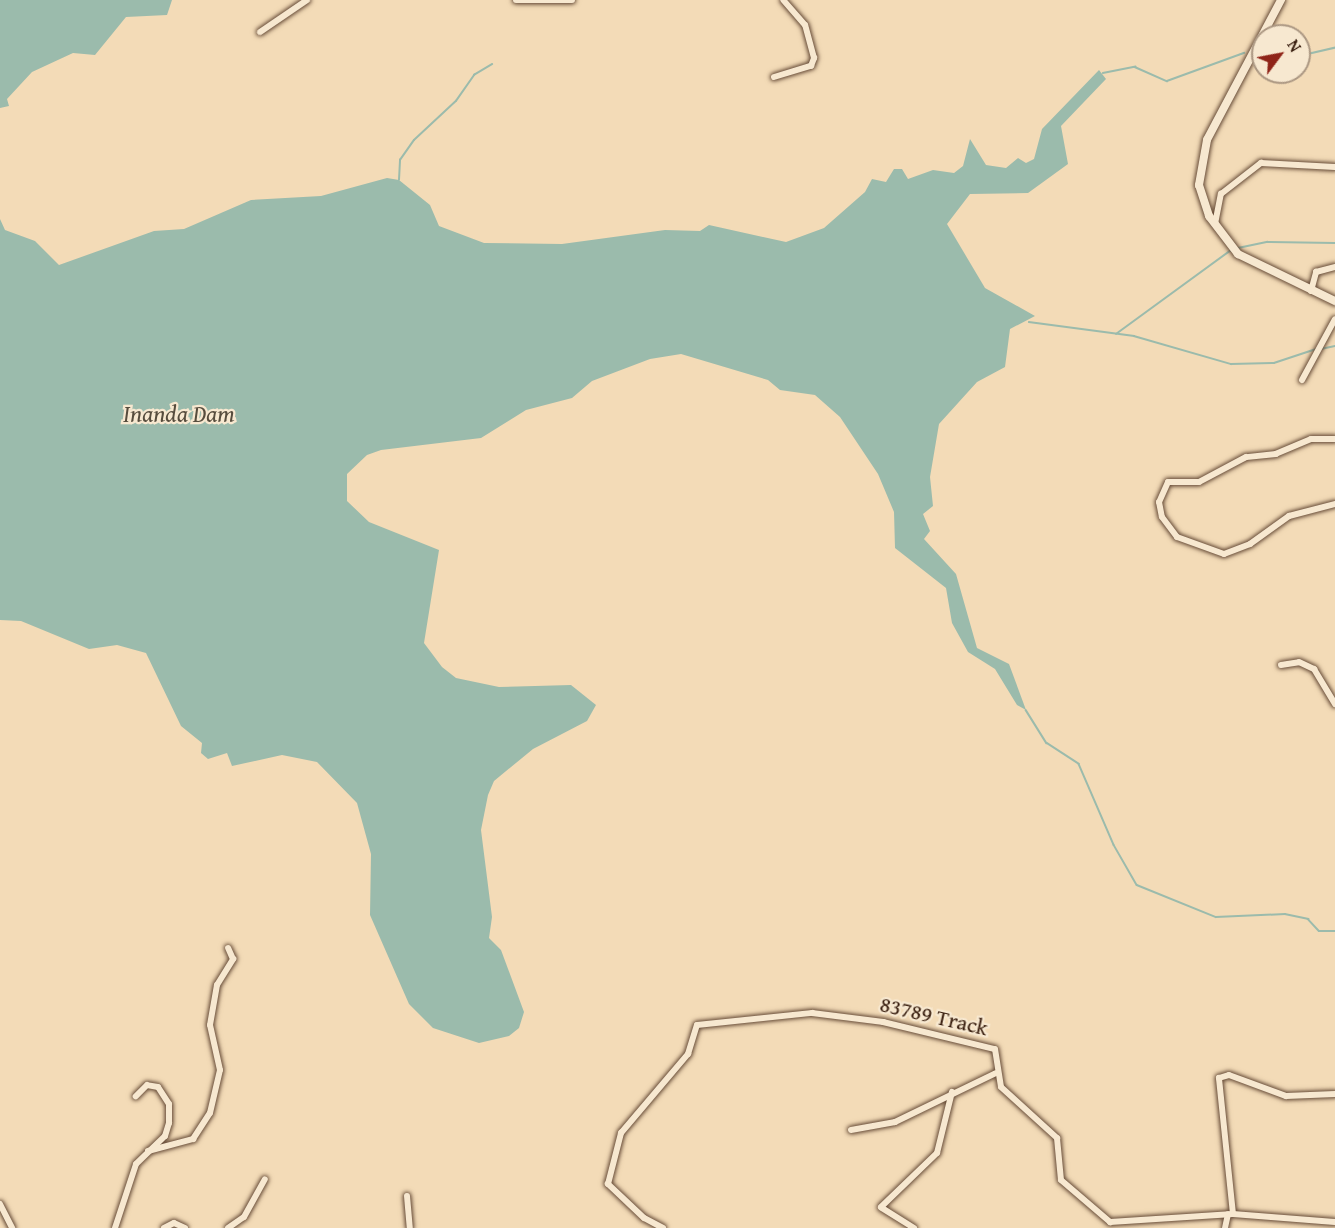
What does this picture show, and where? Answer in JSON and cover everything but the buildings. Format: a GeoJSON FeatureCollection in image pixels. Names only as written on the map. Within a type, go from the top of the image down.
{"type":"FeatureCollection","features":[{"type":"Feature","properties":{"kind":"street"},"geometry":{"type":"LineString","coordinates":[[260,32],[307,0]]}},
{"type":"Feature","properties":{"kind":"street"},"geometry":{"type":"LineString","coordinates":[[516,0],[572,0]]}},
{"type":"Feature","properties":{"kind":"street"},"geometry":{"type":"LineString","coordinates":[[774,77],[812,66],[814,58],[805,25],[783,0]]}},
{"type":"Feature","properties":{"kind":"street"},"geometry":{"type":"LineString","coordinates":[[1281,0],[1200,160],[1201,199],[1215,225],[1251,264],[1335,301]]}},
{"type":"Feature","properties":{"kind":"street"},"geometry":{"type":"LineString","coordinates":[[1215,225],[1221,194],[1262,163],[1335,167]]}},
{"type":"Feature","properties":{"kind":"street"},"geometry":{"type":"LineString","coordinates":[[1311,291],[1316,272],[1335,267]]}},
{"type":"Feature","properties":{"kind":"street"},"geometry":{"type":"LineString","coordinates":[[1302,380],[1335,319]]}},
{"type":"Feature","properties":{"kind":"street"},"geometry":{"type":"LineString","coordinates":[[1335,439],[1311,439],[1276,454],[1246,457],[1199,482],[1168,482],[1159,502],[1166,525],[1177,537],[1224,554],[1250,544],[1289,516],[1335,504]]}},
{"type":"Feature","properties":{"kind":"street"},"geometry":{"type":"LineString","coordinates":[[1281,665],[1299,662],[1314,669],[1335,704]]}},
{"type":"Feature","properties":{"kind":"street"},"geometry":{"type":"LineString","coordinates":[[148,1151],[193,1140],[210,1113],[220,1070],[210,1025],[217,985],[233,959],[228,948]]}},
{"type":"Feature","properties":{"kind":"street","name":"83789 Track"},"geometry":{"type":"LineString","coordinates":[[663,1228],[610,1188],[610,1162],[621,1133],[685,1058],[696,1026],[704,1023],[812,1013],[883,1022],[995,1049],[996,1073],[1007,1095],[1053,1132],[1061,1180],[1104,1219],[1128,1224],[1231,1214],[1335,1222]]}},
{"type":"Feature","properties":{"kind":"street"},"geometry":{"type":"LineString","coordinates":[[851,1130],[895,1122],[952,1092],[996,1073]]}},
{"type":"Feature","properties":{"kind":"street"},"geometry":{"type":"LineString","coordinates":[[1225,1228],[1231,1214],[1217,1093],[1221,1076],[1286,1096],[1335,1094]]}},
{"type":"Feature","properties":{"kind":"street"},"geometry":{"type":"LineString","coordinates":[[115,1228],[122,1195],[148,1151],[165,1136],[169,1104],[153,1085],[136,1096]]}},
{"type":"Feature","properties":{"kind":"street"},"geometry":{"type":"LineString","coordinates":[[914,1228],[881,1207],[937,1153],[952,1092]]}},
{"type":"Feature","properties":{"kind":"street"},"geometry":{"type":"LineString","coordinates":[[228,1228],[244,1217],[266,1179]]}},
{"type":"Feature","properties":{"kind":"street"},"geometry":{"type":"LineString","coordinates":[[407,1196],[410,1228]]}},
{"type":"Feature","properties":{"kind":"street"},"geometry":{"type":"LineString","coordinates":[[0,1204],[12,1228]]}},
{"type":"Feature","properties":{"kind":"street"},"geometry":{"type":"LineString","coordinates":[[164,1228],[174,1223],[185,1228]]}},
{"type":"Feature","properties":{"kind":"water"},"geometry":{"type":"Polygon","coordinates":[[[0,0],[172,0],[167,15],[126,17],[95,55],[73,53],[32,72],[7,99],[9,106],[0,108],[0,0]]]}},
{"type":"Feature","properties":{"kind":"water","name":"Inanda Dam"},"geometry":{"type":"Polygon","coordinates":[[[1099,70],[1106,79],[1061,126],[1068,164],[1028,193],[970,194],[947,224],[985,288],[1035,316],[1010,329],[1005,367],[977,382],[939,424],[930,477],[933,506],[923,514],[930,531],[924,539],[956,574],[977,648],[1009,664],[1026,710],[1017,705],[995,669],[968,652],[952,623],[946,588],[895,548],[894,512],[878,474],[840,417],[815,395],[780,390],[768,380],[681,354],[650,359],[592,381],[572,398],[526,410],[481,438],[381,450],[367,455],[347,474],[347,501],[369,522],[439,550],[424,643],[442,667],[456,678],[499,687],[571,685],[596,705],[587,721],[533,749],[494,781],[488,795],[481,830],[492,917],[489,938],[501,950],[524,1012],[519,1028],[509,1036],[479,1043],[433,1028],[409,1004],[370,915],[371,854],[357,803],[317,762],[282,755],[232,766],[227,753],[208,759],[201,753],[202,743],[181,726],[146,653],[117,645],[89,649],[21,621],[0,620],[0,219],[5,230],[35,241],[59,265],[154,231],[184,229],[251,200],[321,196],[387,178],[399,180],[430,205],[439,226],[484,243],[562,244],[665,230],[700,231],[709,225],[786,242],[824,228],[865,192],[872,179],[886,182],[894,169],[902,169],[908,179],[933,170],[954,173],[963,166],[970,139],[986,165],[1006,168],[1018,158],[1026,163],[1034,159],[1042,129],[1099,70]]]}},
{"type":"Feature","properties":{"kind":"waterway"},"geometry":{"type":"LineString","coordinates":[[1311,53],[1335,48]]}},
{"type":"Feature","properties":{"kind":"waterway"},"geometry":{"type":"LineString","coordinates":[[1103,73],[1135,67],[1167,81],[1244,53]]}},
{"type":"Feature","properties":{"kind":"waterway"},"geometry":{"type":"LineString","coordinates":[[399,180],[400,160],[414,140],[456,101],[474,75],[492,64]]}},
{"type":"Feature","properties":{"kind":"waterway"},"geometry":{"type":"LineString","coordinates":[[1238,248],[1267,242],[1335,243]]}},
{"type":"Feature","properties":{"kind":"waterway"},"geometry":{"type":"LineString","coordinates":[[1116,334],[1230,251]]}},
{"type":"Feature","properties":{"kind":"waterway"},"geometry":{"type":"LineString","coordinates":[[1029,322],[1134,336],[1231,364],[1274,363],[1316,349]]}},
{"type":"Feature","properties":{"kind":"waterway"},"geometry":{"type":"LineString","coordinates":[[1321,349],[1335,346]]}},
{"type":"Feature","properties":{"kind":"waterway"},"geometry":{"type":"LineString","coordinates":[[1026,710],[1047,743],[1079,764],[1114,845],[1137,885],[1216,917],[1285,914],[1308,919],[1319,931],[1335,931]]}}]}
